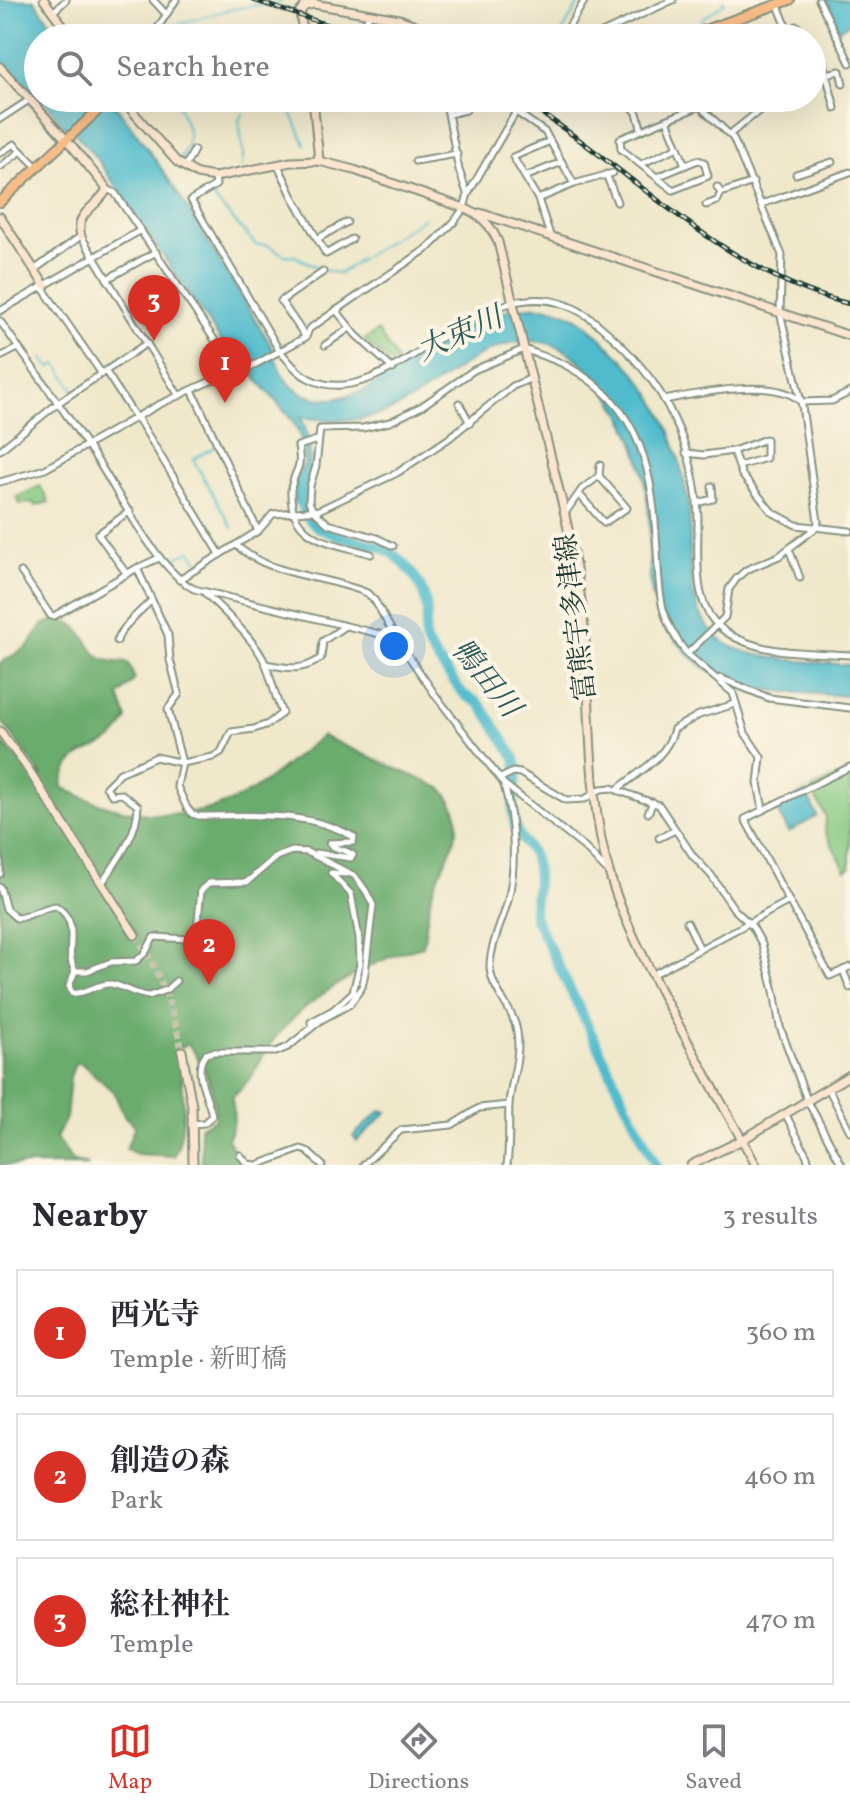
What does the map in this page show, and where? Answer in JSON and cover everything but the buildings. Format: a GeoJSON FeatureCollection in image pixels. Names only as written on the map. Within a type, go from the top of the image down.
{"type":"FeatureCollection","features":[{"type":"Feature","properties":{"kind":"main road"},"geometry":{"type":"LineString","coordinates":[[44,0],[61,24]]}},
{"type":"Feature","properties":{"kind":"main road"},"geometry":{"type":"LineString","coordinates":[[722,24],[790,0]]}},
{"type":"Feature","properties":{"kind":"main road"},"geometry":{"type":"LineString","coordinates":[[302,24],[300,12],[308,4],[371,13],[412,24]]}},
{"type":"Feature","properties":{"kind":"main road"},"geometry":{"type":"LineString","coordinates":[[0,67],[24,94]]}},
{"type":"Feature","properties":{"kind":"main road"},"geometry":{"type":"LineString","coordinates":[[40,112],[107,189],[105,195],[83,215],[79,228],[81,236]]}},
{"type":"Feature","properties":{"kind":"main road"},"geometry":{"type":"LineString","coordinates":[[0,202],[96,112]]}},
{"type":"Feature","properties":{"kind":"main road"},"geometry":{"type":"LineString","coordinates":[[133,112],[185,168],[215,177]]}},
{"type":"Feature","properties":{"kind":"main road"},"geometry":{"type":"LineString","coordinates":[[314,112],[319,161]]}},
{"type":"Feature","properties":{"kind":"main road","name":"富熊宇多津線"},"geometry":{"type":"LineString","coordinates":[[215,177],[277,164],[319,161],[464,208],[484,219],[492,229],[498,242],[565,514],[582,609],[594,794],[609,873],[629,927],[652,975],[707,1081],[756,1165]]}},
{"type":"Feature","properties":{"kind":"main road"},"geometry":{"type":"LineString","coordinates":[[464,208],[850,336]]}},
{"type":"Feature","properties":{"kind":"main road"},"geometry":{"type":"LineString","coordinates":[[0,217],[44,287]]}},
{"type":"Feature","properties":{"kind":"main road"},"geometry":{"type":"LineString","coordinates":[[0,731],[135,935]]}},
{"type":"Feature","properties":{"kind":"main road"},"geometry":{"type":"LineString","coordinates":[[182,1051],[193,1124],[193,1165]]}},
{"type":"Feature","properties":{"kind":"main road"},"geometry":{"type":"LineString","coordinates":[[691,1165],[742,1140],[850,1075]]}},
{"type":"Feature","properties":{"kind":"street"},"geometry":{"type":"LineString","coordinates":[[52,13],[66,0]]}},
{"type":"Feature","properties":{"kind":"street"},"geometry":{"type":"LineString","coordinates":[[153,0],[167,14]]}},
{"type":"Feature","properties":{"kind":"street"},"geometry":{"type":"LineString","coordinates":[[160,24],[176,0]]}},
{"type":"Feature","properties":{"kind":"street"},"geometry":{"type":"LineString","coordinates":[[570,24],[585,0]]}},
{"type":"Feature","properties":{"kind":"street"},"geometry":{"type":"LineString","coordinates":[[621,24],[673,0]]}},
{"type":"Feature","properties":{"kind":"street"},"geometry":{"type":"LineString","coordinates":[[819,0],[850,63]]}},
{"type":"Feature","properties":{"kind":"street"},"geometry":{"type":"LineString","coordinates":[[777,5],[785,24]]}},
{"type":"Feature","properties":{"kind":"street"},"geometry":{"type":"LineString","coordinates":[[364,24],[371,13]]}},
{"type":"Feature","properties":{"kind":"street"},"geometry":{"type":"LineString","coordinates":[[835,108],[826,74],[840,71],[843,84]]}},
{"type":"Feature","properties":{"kind":"street"},"geometry":{"type":"LineString","coordinates":[[0,119],[24,103]]}},
{"type":"Feature","properties":{"kind":"street"},"geometry":{"type":"LineString","coordinates":[[458,112],[449,114],[468,194]]}},
{"type":"Feature","properties":{"kind":"street"},"geometry":{"type":"LineString","coordinates":[[0,482],[45,469],[179,396],[235,370],[243,371],[306,337],[309,329],[439,239],[464,208],[468,194],[517,112]]}},
{"type":"Feature","properties":{"kind":"street"},"geometry":{"type":"LineString","coordinates":[[519,112],[545,132],[574,184]]}},
{"type":"Feature","properties":{"kind":"street"},"geometry":{"type":"LineString","coordinates":[[637,112],[641,128]]}},
{"type":"Feature","properties":{"kind":"street"},"geometry":{"type":"LineString","coordinates":[[657,177],[698,160],[704,162],[708,176],[673,190],[621,149],[620,139],[684,112]]}},
{"type":"Feature","properties":{"kind":"street"},"geometry":{"type":"LineString","coordinates":[[706,112],[730,134],[782,255],[780,312],[801,402],[817,527]]}},
{"type":"Feature","properties":{"kind":"street"},"geometry":{"type":"LineString","coordinates":[[730,134],[758,112]]}},
{"type":"Feature","properties":{"kind":"street"},"geometry":{"type":"LineString","coordinates":[[666,119],[685,165]]}},
{"type":"Feature","properties":{"kind":"street"},"geometry":{"type":"LineString","coordinates":[[550,141],[513,157],[538,199],[550,235]]}},
{"type":"Feature","properties":{"kind":"street"},"geometry":{"type":"LineString","coordinates":[[0,153],[14,144],[38,168]]}},
{"type":"Feature","properties":{"kind":"street"},"geometry":{"type":"LineString","coordinates":[[641,164],[678,147]]}},
{"type":"Feature","properties":{"kind":"street"},"geometry":{"type":"LineString","coordinates":[[185,168],[194,150]]}},
{"type":"Feature","properties":{"kind":"street"},"geometry":{"type":"LineString","coordinates":[[0,167],[21,151]]}},
{"type":"Feature","properties":{"kind":"street"},"geometry":{"type":"LineString","coordinates":[[415,161],[457,154]]}},
{"type":"Feature","properties":{"kind":"street"},"geometry":{"type":"LineString","coordinates":[[525,177],[562,162]]}},
{"type":"Feature","properties":{"kind":"street"},"geometry":{"type":"LineString","coordinates":[[796,174],[821,163],[832,162]]}},
{"type":"Feature","properties":{"kind":"street"},"geometry":{"type":"LineString","coordinates":[[277,164],[326,254],[352,239]]}},
{"type":"Feature","properties":{"kind":"street"},"geometry":{"type":"LineString","coordinates":[[762,204],[850,172]]}},
{"type":"Feature","properties":{"kind":"street"},"geometry":{"type":"LineString","coordinates":[[538,199],[609,174],[617,202]]}},
{"type":"Feature","properties":{"kind":"street"},"geometry":{"type":"LineString","coordinates":[[215,177],[216,185],[191,200],[279,350],[304,375],[323,383],[352,383],[393,369],[448,331],[513,305],[543,301],[571,305],[623,347],[644,370],[674,419],[686,453],[697,503],[698,586],[715,626],[754,644],[850,655]]}},
{"type":"Feature","properties":{"kind":"street"},"geometry":{"type":"LineString","coordinates":[[706,205],[717,201],[719,190],[753,182]]}},
{"type":"Feature","properties":{"kind":"street"},"geometry":{"type":"LineString","coordinates":[[107,189],[115,193],[235,370]]}},
{"type":"Feature","properties":{"kind":"street"},"geometry":{"type":"LineString","coordinates":[[317,239],[347,222]]}},
{"type":"Feature","properties":{"kind":"street"},"geometry":{"type":"LineString","coordinates":[[0,311],[141,230]]}},
{"type":"Feature","properties":{"kind":"street"},"geometry":{"type":"LineString","coordinates":[[34,270],[81,236],[179,396]]}},
{"type":"Feature","properties":{"kind":"street"},"geometry":{"type":"LineString","coordinates":[[107,279],[156,252]]}},
{"type":"Feature","properties":{"kind":"street"},"geometry":{"type":"LineString","coordinates":[[306,337],[281,301],[323,272]]}},
{"type":"Feature","properties":{"kind":"street"},"geometry":{"type":"LineString","coordinates":[[44,287],[136,418],[220,554]]}},
{"type":"Feature","properties":{"kind":"street"},"geometry":{"type":"LineString","coordinates":[[336,310],[350,328],[393,369]]}},
{"type":"Feature","properties":{"kind":"street"},"geometry":{"type":"LineString","coordinates":[[0,321],[87,445],[159,558],[179,580],[204,591],[396,638]]}},
{"type":"Feature","properties":{"kind":"street"},"geometry":{"type":"LineString","coordinates":[[325,345],[350,328]]}},
{"type":"Feature","properties":{"kind":"street"},"geometry":{"type":"LineString","coordinates":[[0,450],[58,403],[147,343]]}},
{"type":"Feature","properties":{"kind":"street"},"geometry":{"type":"LineString","coordinates":[[0,357],[18,348]]}},
{"type":"Feature","properties":{"kind":"street"},"geometry":{"type":"LineString","coordinates":[[393,546],[377,538],[328,524],[313,510],[309,502],[310,486],[316,466],[320,429],[363,428],[390,422],[422,406],[474,370],[523,348],[573,369],[611,401],[635,431],[650,477],[661,611],[671,633],[687,654],[731,690],[745,733],[761,757],[758,783],[763,810]]}},
{"type":"Feature","properties":{"kind":"street"},"geometry":{"type":"LineString","coordinates":[[179,580],[258,531],[273,514],[313,510],[340,501],[397,473],[470,423],[513,386],[532,378]]}},
{"type":"Feature","properties":{"kind":"street"},"geometry":{"type":"LineString","coordinates":[[664,400],[702,392],[747,388],[797,397],[801,402]]}},
{"type":"Feature","properties":{"kind":"street"},"geometry":{"type":"LineString","coordinates":[[192,390],[258,531]]}},
{"type":"Feature","properties":{"kind":"street"},"geometry":{"type":"LineString","coordinates":[[801,402],[832,401],[850,392]]}},
{"type":"Feature","properties":{"kind":"street"},"geometry":{"type":"LineString","coordinates":[[459,403],[470,423]]}},
{"type":"Feature","properties":{"kind":"street"},"geometry":{"type":"LineString","coordinates":[[686,453],[704,455],[733,451],[766,439],[766,458],[738,466]]}},
{"type":"Feature","properties":{"kind":"street"},"geometry":{"type":"LineString","coordinates":[[317,440],[298,446],[299,464],[291,488],[292,511],[301,526],[319,540],[371,554]]}},
{"type":"Feature","properties":{"kind":"street"},"geometry":{"type":"LineString","coordinates":[[733,451],[742,475],[772,512],[796,525],[850,531]]}},
{"type":"Feature","properties":{"kind":"street"},"geometry":{"type":"LineString","coordinates":[[565,514],[579,494],[599,476],[600,465]]}},
{"type":"Feature","properties":{"kind":"street"},"geometry":{"type":"LineString","coordinates":[[579,494],[604,523],[627,508],[599,476]]}},
{"type":"Feature","properties":{"kind":"street"},"geometry":{"type":"LineString","coordinates":[[697,503],[713,499],[712,486]]}},
{"type":"Feature","properties":{"kind":"street"},"geometry":{"type":"LineString","coordinates":[[126,573],[98,534],[130,511]]}},
{"type":"Feature","properties":{"kind":"street"},"geometry":{"type":"LineString","coordinates":[[687,654],[725,617],[729,589],[737,578],[746,570],[789,549],[817,527]]}},
{"type":"Feature","properties":{"kind":"street"},"geometry":{"type":"LineString","coordinates":[[236,545],[277,567],[367,593],[436,696],[502,781],[585,848],[609,873]]}},
{"type":"Feature","properties":{"kind":"street"},"geometry":{"type":"LineString","coordinates":[[789,549],[800,578]]}},
{"type":"Feature","properties":{"kind":"street"},"geometry":{"type":"LineString","coordinates":[[21,572],[51,616],[54,616],[126,573],[159,558]]}},
{"type":"Feature","properties":{"kind":"street"},"geometry":{"type":"LineString","coordinates":[[75,971],[87,971],[111,962],[136,961],[154,937],[188,939],[197,929],[201,890],[209,883],[247,882],[276,857],[292,851],[351,858],[353,855],[329,843],[353,842],[354,837],[306,818],[192,814],[177,786],[178,769],[182,763],[168,709],[179,694],[170,660],[168,635],[137,568]]}},
{"type":"Feature","properties":{"kind":"street"},"geometry":{"type":"LineString","coordinates":[[102,883],[130,842],[138,816],[138,806],[122,794],[112,795],[107,790],[108,782],[120,773],[156,757],[182,763],[213,757],[221,752],[231,732],[268,724],[282,713],[266,664],[204,591]]}},
{"type":"Feature","properties":{"kind":"street"},"geometry":{"type":"LineString","coordinates":[[117,641],[121,629],[131,624],[151,601]]}},
{"type":"Feature","properties":{"kind":"street"},"geometry":{"type":"LineString","coordinates":[[266,664],[304,668],[321,658],[323,641],[346,626]]}},
{"type":"Feature","properties":{"kind":"street"},"geometry":{"type":"LineString","coordinates":[[713,675],[769,698],[850,708]]}},
{"type":"Feature","properties":{"kind":"street"},"geometry":{"type":"LineString","coordinates":[[618,789],[663,753],[672,740],[674,729],[699,715],[735,704]]}},
{"type":"Feature","properties":{"kind":"street"},"geometry":{"type":"LineString","coordinates":[[850,767],[745,819],[830,976],[850,967]]}},
{"type":"Feature","properties":{"kind":"street"},"geometry":{"type":"LineString","coordinates":[[502,781],[516,772],[566,800],[585,799],[601,789],[618,789],[659,805],[762,944],[780,1027],[807,1100],[842,1165]]}},
{"type":"Feature","properties":{"kind":"street"},"geometry":{"type":"LineString","coordinates":[[502,781],[511,820],[513,856],[509,897],[492,949],[490,970],[514,1017],[518,1033],[516,1069],[509,1105],[511,1126],[507,1165]]}},
{"type":"Feature","properties":{"kind":"street"},"geometry":{"type":"LineString","coordinates":[[648,813],[653,802]]}},
{"type":"Feature","properties":{"kind":"street"},"geometry":{"type":"LineString","coordinates":[[659,838],[675,830]]}},
{"type":"Feature","properties":{"kind":"street"},"geometry":{"type":"LineString","coordinates":[[193,1124],[204,1123],[212,1116],[200,1074],[201,1060],[206,1054],[276,1052],[288,1047],[312,1027],[342,1010],[362,987],[373,905],[352,875],[307,852]]}},
{"type":"Feature","properties":{"kind":"street"},"geometry":{"type":"LineString","coordinates":[[0,859],[0,874]]}},
{"type":"Feature","properties":{"kind":"street"},"geometry":{"type":"LineString","coordinates":[[312,1027],[311,1022],[349,997],[357,979],[359,938],[351,894],[331,873],[352,875]]}},
{"type":"Feature","properties":{"kind":"street"},"geometry":{"type":"LineString","coordinates":[[0,887],[6,909],[16,918],[56,906],[71,923],[71,964],[75,971],[70,990],[79,994],[113,984],[149,996],[166,990],[176,981]]}},
{"type":"Feature","properties":{"kind":"street"},"geometry":{"type":"LineString","coordinates":[[652,975],[789,901]]}},
{"type":"Feature","properties":{"kind":"street"},"geometry":{"type":"LineString","coordinates":[[687,922],[700,949]]}},
{"type":"Feature","properties":{"kind":"street"},"geometry":{"type":"LineString","coordinates":[[843,970],[850,988]]}},
{"type":"Feature","properties":{"kind":"street"},"geometry":{"type":"LineString","coordinates":[[828,1088],[850,1131]]}},
{"type":"Feature","properties":{"kind":"street"},"geometry":{"type":"LineString","coordinates":[[363,1165],[401,1130],[452,1125],[479,1108],[509,1105]]}},
{"type":"Feature","properties":{"kind":"street"},"geometry":{"type":"LineString","coordinates":[[786,1115],[809,1165]]}},
{"type":"Feature","properties":{"kind":"street"},"geometry":{"type":"LineString","coordinates":[[240,1155],[248,1164],[256,1165],[301,1149],[322,1165]]}},
{"type":"Feature","properties":{"kind":"green space"},"geometry":{"type":"Polygon","coordinates":[[[378,331],[397,360],[392,364],[364,340],[378,331]]]}},
{"type":"Feature","properties":{"kind":"green space"},"geometry":{"type":"Polygon","coordinates":[[[40,486],[49,502],[36,506],[35,503],[20,504],[17,497],[40,486]]]}},
{"type":"Feature","properties":{"kind":"green space"},"geometry":{"type":"Polygon","coordinates":[[[60,617],[75,626],[99,657],[128,663],[135,679],[119,696],[127,718],[120,731],[111,740],[73,761],[66,772],[62,787],[82,797],[144,814],[166,815],[209,809],[254,789],[322,736],[441,788],[457,815],[454,841],[431,897],[423,946],[366,968],[309,1004],[276,1037],[251,1077],[232,1097],[234,1120],[228,1139],[242,1165],[202,1165],[200,1127],[215,1119],[214,1108],[208,1079],[188,1044],[180,1048],[183,1118],[174,1156],[137,1154],[126,1149],[135,1125],[124,1116],[114,1092],[81,1063],[75,1063],[70,1077],[66,1118],[56,1138],[73,1162],[88,1165],[0,1165],[0,740],[27,769],[43,777],[0,719],[0,663],[27,647],[43,625],[60,617]]]}},
{"type":"Feature","properties":{"kind":"green space"},"geometry":{"type":"Polygon","coordinates":[[[850,770],[850,867],[846,870],[825,832],[826,816],[811,790],[850,770]]]}},
{"type":"Feature","properties":{"kind":"water"},"geometry":{"type":"Polygon","coordinates":[[[0,0],[34,0],[52,24],[24,24],[24,85],[0,60],[0,0]]]}},
{"type":"Feature","properties":{"kind":"water"},"geometry":{"type":"Polygon","coordinates":[[[823,0],[850,0],[850,23],[836,28],[823,0]]]}},
{"type":"Feature","properties":{"kind":"water","name":"大束川"},"geometry":{"type":"Polygon","coordinates":[[[53,112],[120,112],[186,206],[268,339],[285,379],[303,394],[332,399],[370,388],[454,333],[512,309],[552,308],[577,318],[642,381],[669,430],[688,501],[693,592],[705,623],[728,645],[760,656],[850,665],[850,696],[778,691],[736,683],[707,669],[670,633],[655,604],[651,588],[647,498],[641,464],[630,432],[593,374],[575,357],[553,345],[531,341],[510,343],[490,350],[385,413],[337,420],[301,417],[310,450],[308,503],[294,504],[296,479],[304,465],[305,454],[292,420],[250,371],[234,360],[98,160],[70,127],[65,128],[53,112]]]}},
{"type":"Feature","properties":{"kind":"water"},"geometry":{"type":"Polygon","coordinates":[[[806,792],[817,816],[789,832],[775,808],[806,792]]]}},
{"type":"Feature","properties":{"kind":"water"},"geometry":{"type":"Polygon","coordinates":[[[381,1110],[387,1112],[357,1141],[353,1136],[381,1110]]]}},
{"type":"Feature","properties":{"kind":"waterway"},"geometry":{"type":"LineString","coordinates":[[180,24],[234,9],[279,4],[281,0]]}},
{"type":"Feature","properties":{"kind":"waterway"},"geometry":{"type":"LineString","coordinates":[[567,24],[581,0]]}},
{"type":"Feature","properties":{"kind":"waterway"},"geometry":{"type":"LineString","coordinates":[[700,20],[725,3],[723,0]]}},
{"type":"Feature","properties":{"kind":"waterway"},"geometry":{"type":"LineString","coordinates":[[181,112],[189,135],[181,157],[185,161]]}},
{"type":"Feature","properties":{"kind":"waterway"},"geometry":{"type":"LineString","coordinates":[[291,112],[305,144]]}},
{"type":"Feature","properties":{"kind":"waterway"},"geometry":{"type":"LineString","coordinates":[[242,167],[239,120],[243,114]]}},
{"type":"Feature","properties":{"kind":"waterway"},"geometry":{"type":"LineString","coordinates":[[210,194],[256,245],[268,245],[284,255],[295,256],[339,274],[361,259]]}},
{"type":"Feature","properties":{"kind":"waterway"},"geometry":{"type":"LineString","coordinates":[[366,256],[424,218]]}},
{"type":"Feature","properties":{"kind":"waterway"},"geometry":{"type":"LineString","coordinates":[[42,357],[50,368],[57,364],[75,391]]}},
{"type":"Feature","properties":{"kind":"waterway"},"geometry":{"type":"LineString","coordinates":[[215,447],[193,459],[233,529]]}},
{"type":"Feature","properties":{"kind":"waterway","name":"鴨田川"},"geometry":{"type":"LineString","coordinates":[[301,493],[303,510],[312,522],[339,536],[387,550],[410,570],[422,589],[426,604],[426,642],[463,693],[478,702],[515,758],[517,771],[513,814],[516,829],[536,866],[534,916],[656,1165]]}},
{"type":"Feature","properties":{"kind":"waterway"},"geometry":{"type":"LineString","coordinates":[[172,560],[191,551],[200,565]]}},
{"type":"Feature","properties":{"kind":"tunnel"},"geometry":{"type":"LineString","coordinates":[[135,935],[152,962],[164,990],[182,1051]]}},
{"type":"Feature","properties":{"kind":"railway"},"geometry":{"type":"LineString","coordinates":[[253,0],[325,24]]}},
{"type":"Feature","properties":{"kind":"railway"},"geometry":{"type":"LineString","coordinates":[[538,112],[676,214],[758,268],[802,289],[850,304]]}},
{"type":"Feature","properties":{"kind":"place","name":"総社神社"},"geometry":{"type":"Point","coordinates":[154,341]}},
{"type":"Feature","properties":{"kind":"place","name":"西光寺"},"geometry":{"type":"Point","coordinates":[225,403]}},
{"type":"Feature","properties":{"kind":"place","name":"創造の森"},"geometry":{"type":"Point","coordinates":[209,985]}}]}
